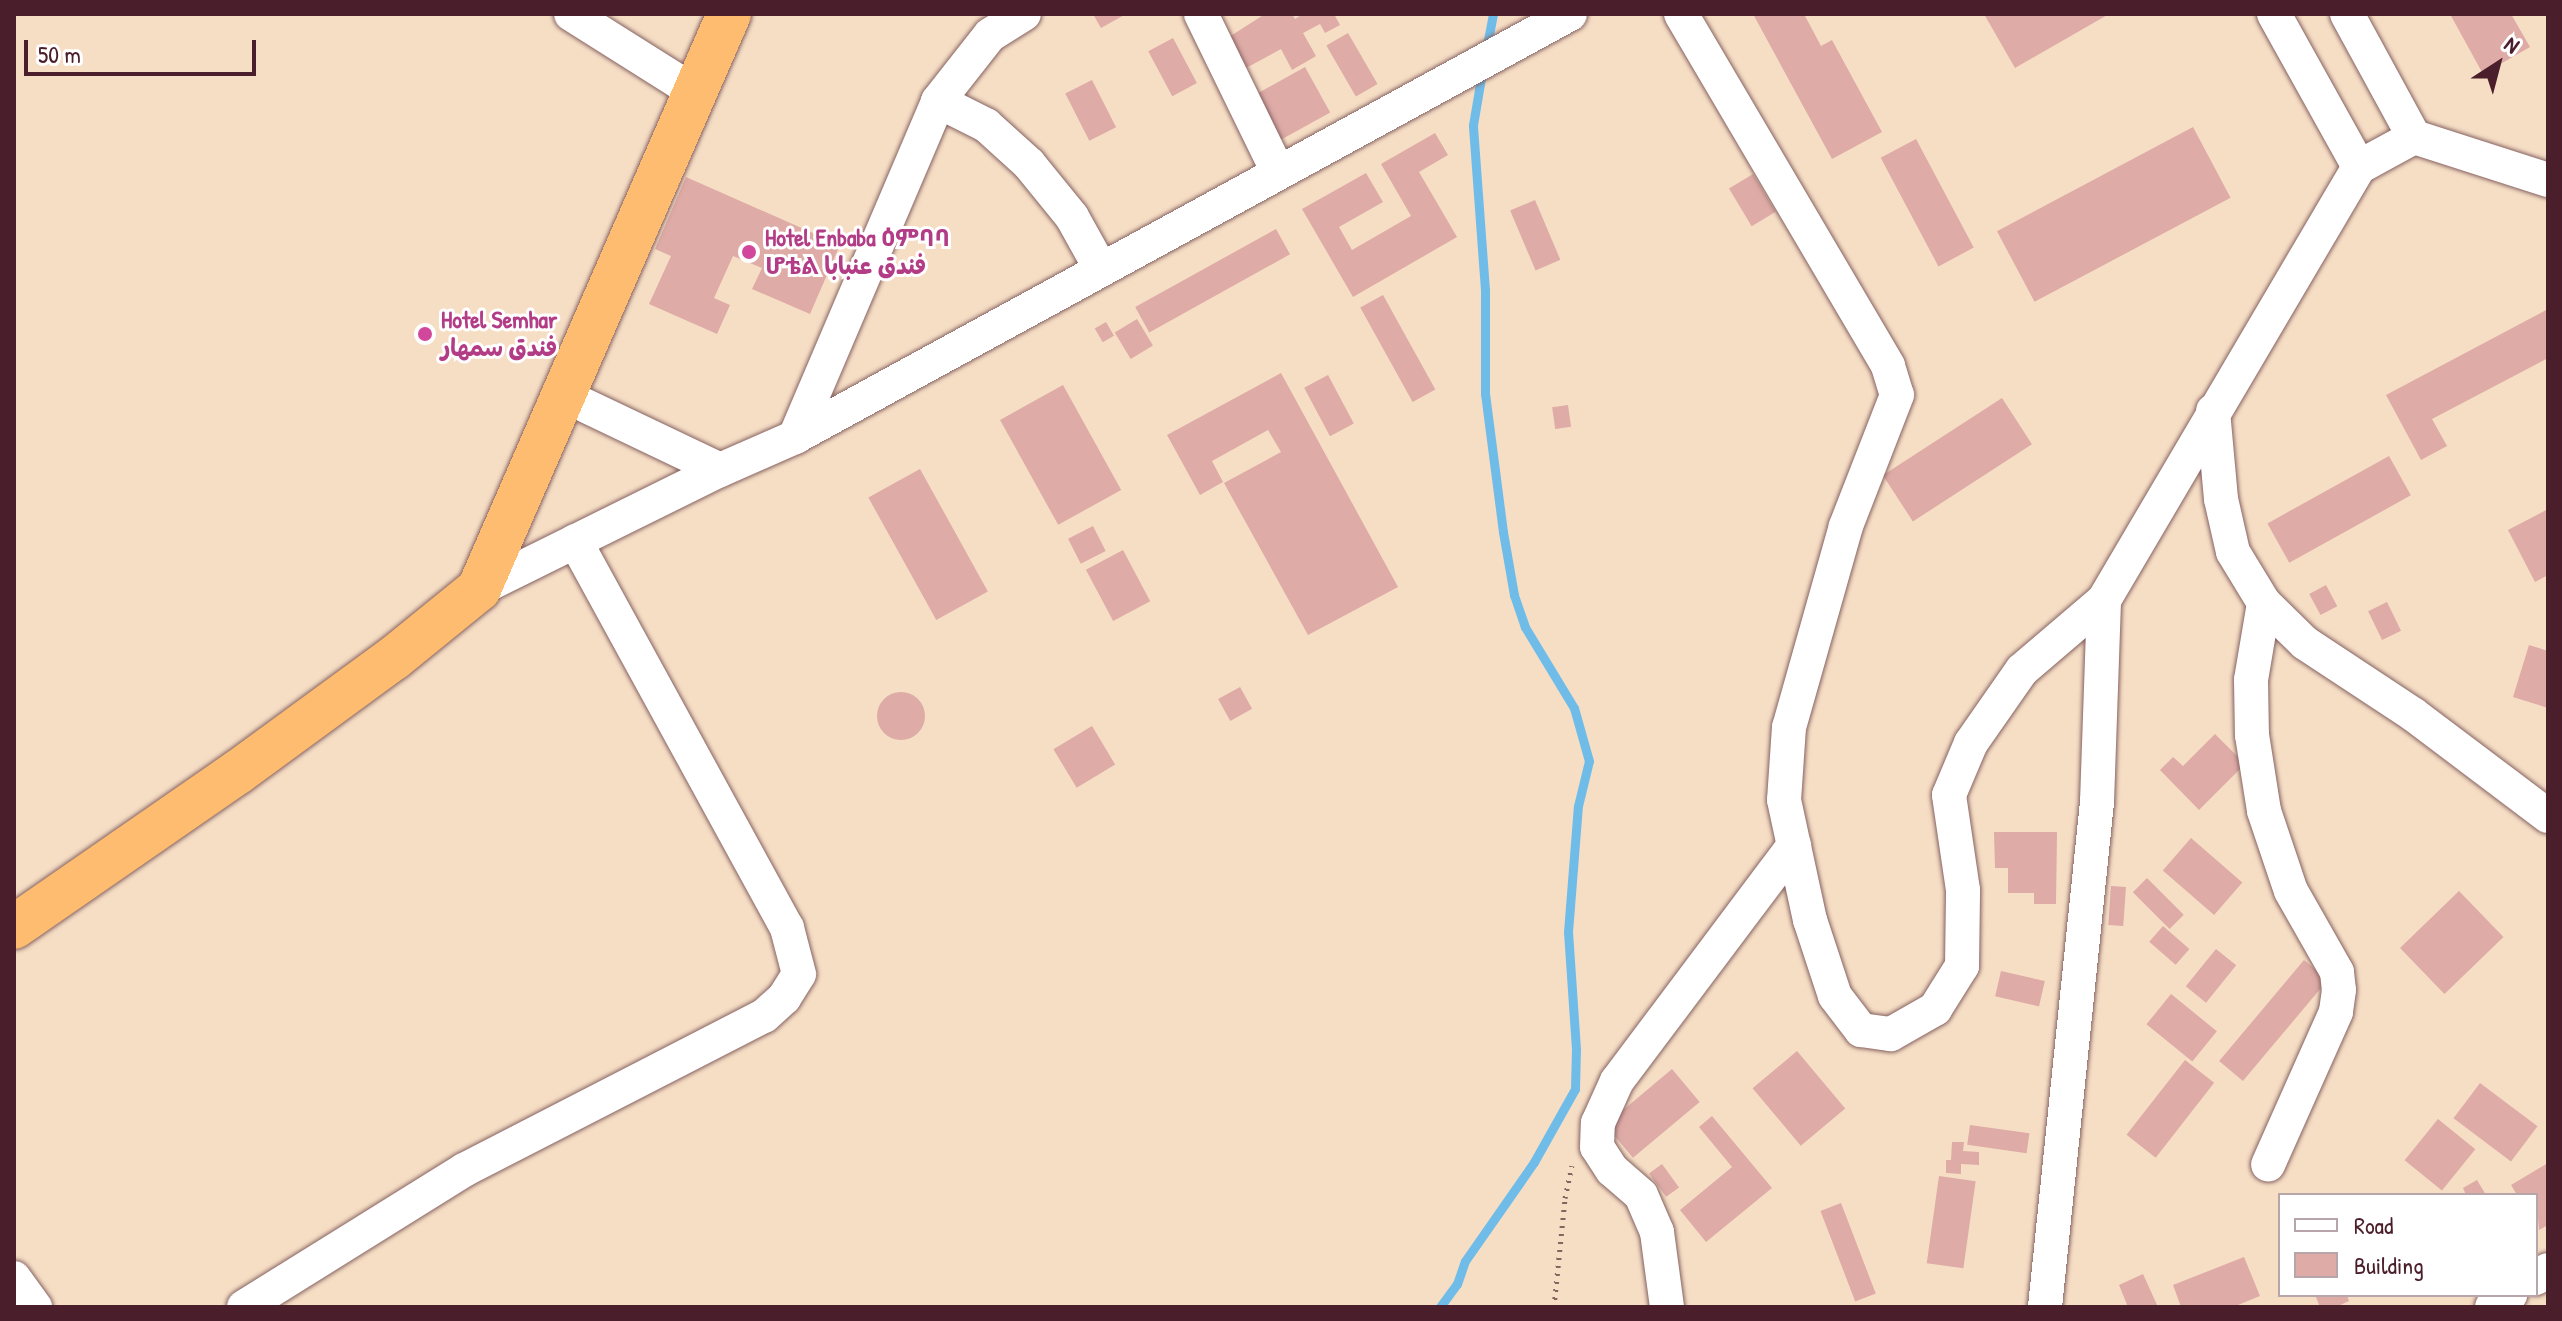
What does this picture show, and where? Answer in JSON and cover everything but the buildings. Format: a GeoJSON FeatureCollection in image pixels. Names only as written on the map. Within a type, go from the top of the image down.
{"type":"FeatureCollection","features":[{"type":"Feature","properties":{"kind":"highway"},"geometry":{"type":"LineString","coordinates":[[14,927],[250,763],[394,658],[479,589],[729,14]]}},
{"type":"Feature","properties":{"kind":"street"},"geometry":{"type":"LineString","coordinates":[[571,14],[695,92]]}},
{"type":"Feature","properties":{"kind":"street"},"geometry":{"type":"LineString","coordinates":[[795,437],[938,101],[990,35],[1024,14]]}},
{"type":"Feature","properties":{"kind":"street"},"geometry":{"type":"LineString","coordinates":[[1201,14],[1278,172]]}},
{"type":"Feature","properties":{"kind":"street"},"geometry":{"type":"LineString","coordinates":[[479,589],[720,470],[795,437],[1570,14]]}},
{"type":"Feature","properties":{"kind":"street"},"geometry":{"type":"LineString","coordinates":[[1681,14],[1888,366],[1897,395],[1846,526],[1789,727],[1784,800],[1810,920],[1835,996],[1861,1030],[1891,1034],[1935,1009],[1962,966],[1963,890],[1949,795],[1971,743],[2022,670],[2104,600],[2359,167],[2414,137]]}},
{"type":"Feature","properties":{"kind":"street"},"geometry":{"type":"LineString","coordinates":[[2274,14],[2359,167]]}},
{"type":"Feature","properties":{"kind":"street"},"geometry":{"type":"LineString","coordinates":[[2347,14],[2414,137],[2548,180]]}},
{"type":"Feature","properties":{"kind":"street"},"geometry":{"type":"LineString","coordinates":[[938,101],[986,125],[1029,164],[1072,217],[1101,269]]}},
{"type":"Feature","properties":{"kind":"street"},"geometry":{"type":"LineString","coordinates":[[563,395],[720,470]]}},
{"type":"Feature","properties":{"kind":"street"},"geometry":{"type":"LineString","coordinates":[[2213,411],[2221,499],[2233,552],[2264,603],[2305,643],[2414,715],[2548,816]]}},
{"type":"Feature","properties":{"kind":"street"},"geometry":{"type":"LineString","coordinates":[[244,1307],[464,1170],[764,1016],[784,998],[799,974],[787,928],[575,541]]}},
{"type":"Feature","properties":{"kind":"street"},"geometry":{"type":"LineString","coordinates":[[2045,1307],[2097,802],[2104,600]]}},
{"type":"Feature","properties":{"kind":"street"},"geometry":{"type":"LineString","coordinates":[[2264,603],[2251,680],[2252,735],[2264,811],[2291,891],[2337,972],[2339,990],[2336,1012],[2268,1165]]}},
{"type":"Feature","properties":{"kind":"street"},"geometry":{"type":"LineString","coordinates":[[1667,1307],[1657,1232],[1641,1195],[1612,1170],[1597,1147],[1598,1123],[1617,1081],[1794,845]]}},
{"type":"Feature","properties":{"kind":"path"},"geometry":{"type":"LineString","coordinates":[[1554,1307],[1565,1198],[1572,1166]]}},
{"type":"Feature","properties":{"kind":"waterway"},"geometry":{"type":"LineString","coordinates":[[1486,50],[1493,14]]}},
{"type":"Feature","properties":{"kind":"waterway"},"geometry":{"type":"LineString","coordinates":[[1440,1307],[1457,1284],[1465,1261],[1534,1162],[1575,1089],[1576,1049],[1568,932],[1578,806],[1589,761],[1574,708],[1525,627],[1514,595],[1503,532],[1485,394],[1485,290],[1473,125],[1482,72]]}},
{"type":"Feature","properties":{"kind":"place","name":"Hotel Enbaba ዕምባባ ሆቴል فندق عنبابا"},"geometry":{"type":"Point","coordinates":[749,252]}},
{"type":"Feature","properties":{"kind":"place","name":"Hotel Semhar فندق سمهار"},"geometry":{"type":"Point","coordinates":[425,334]}}]}
